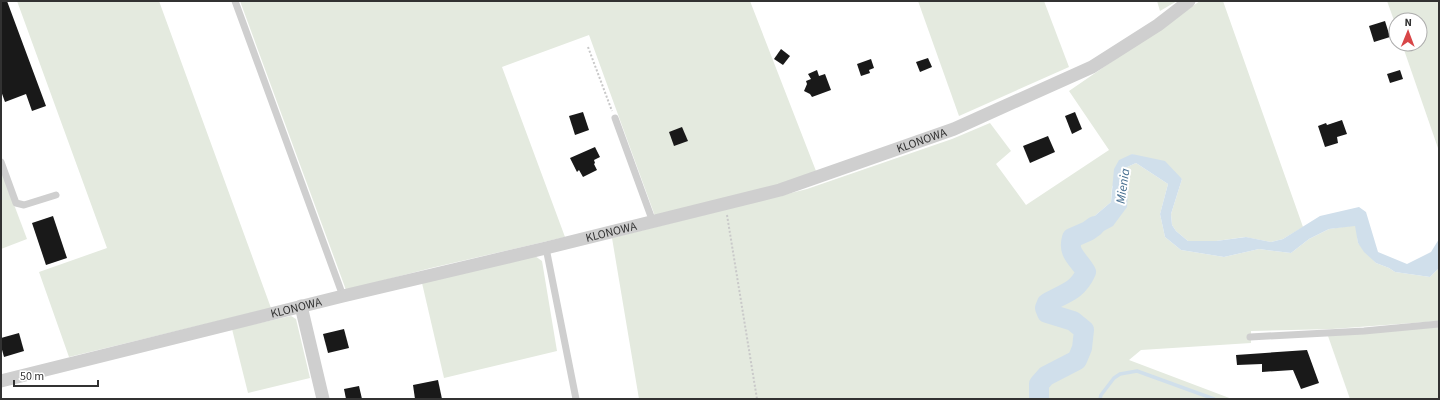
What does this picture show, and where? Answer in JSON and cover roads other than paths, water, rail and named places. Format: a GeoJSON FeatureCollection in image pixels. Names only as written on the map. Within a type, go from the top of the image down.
{"type":"FeatureCollection","features":[{"type":"Feature","properties":{"kind":"street","name":"KLONOWA"},"geometry":{"type":"LineString","coordinates":[[1,381],[301,306],[546,248],[780,190],[954,129],[1092,67],[1158,25],[1189,1]]}},
{"type":"Feature","properties":{"kind":"street"},"geometry":{"type":"LineString","coordinates":[[301,306],[323,399]]}},
{"type":"Feature","properties":{"kind":"lane"},"geometry":{"type":"LineString","coordinates":[[235,1],[343,296]]}},
{"type":"Feature","properties":{"kind":"lane"},"geometry":{"type":"LineString","coordinates":[[615,118],[653,222]]}},
{"type":"Feature","properties":{"kind":"lane"},"geometry":{"type":"LineString","coordinates":[[1,162],[16,203],[24,205],[56,195]]}},
{"type":"Feature","properties":{"kind":"lane"},"geometry":{"type":"LineString","coordinates":[[546,248],[576,399]]}},
{"type":"Feature","properties":{"kind":"lane"},"geometry":{"type":"LineString","coordinates":[[1250,338],[1364,331],[1439,324]]}},
{"type":"Feature","properties":{"kind":"water"},"geometry":{"type":"Polygon","coordinates":[[[1132,154],[1165,161],[1182,179],[1171,214],[1172,225],[1176,231],[1188,241],[1216,241],[1246,237],[1271,242],[1283,239],[1320,216],[1359,207],[1366,212],[1378,252],[1407,264],[1431,252],[1439,239],[1439,268],[1430,277],[1395,272],[1376,263],[1364,252],[1358,243],[1355,226],[1329,229],[1309,239],[1291,253],[1259,249],[1224,257],[1181,250],[1165,237],[1160,214],[1168,184],[1136,163],[1125,168],[1128,192],[1127,207],[1113,226],[1083,242],[1076,242],[1068,234],[1084,225],[1111,202],[1114,169],[1119,160],[1132,154]]]}},
{"type":"Feature","properties":{"kind":"waterway","name":"Mienia"},"geometry":{"type":"LineString","coordinates":[[1039,399],[1039,384],[1046,376],[1077,360],[1082,348],[1084,330],[1073,321],[1047,313],[1045,308],[1047,303],[1070,291],[1082,279],[1086,272],[1072,252],[1072,238],[1095,226]]}},
{"type":"Feature","properties":{"kind":"waterway"},"geometry":{"type":"LineString","coordinates":[[1100,399],[1101,395],[1114,378],[1120,374],[1137,371],[1214,399]]}}]}
